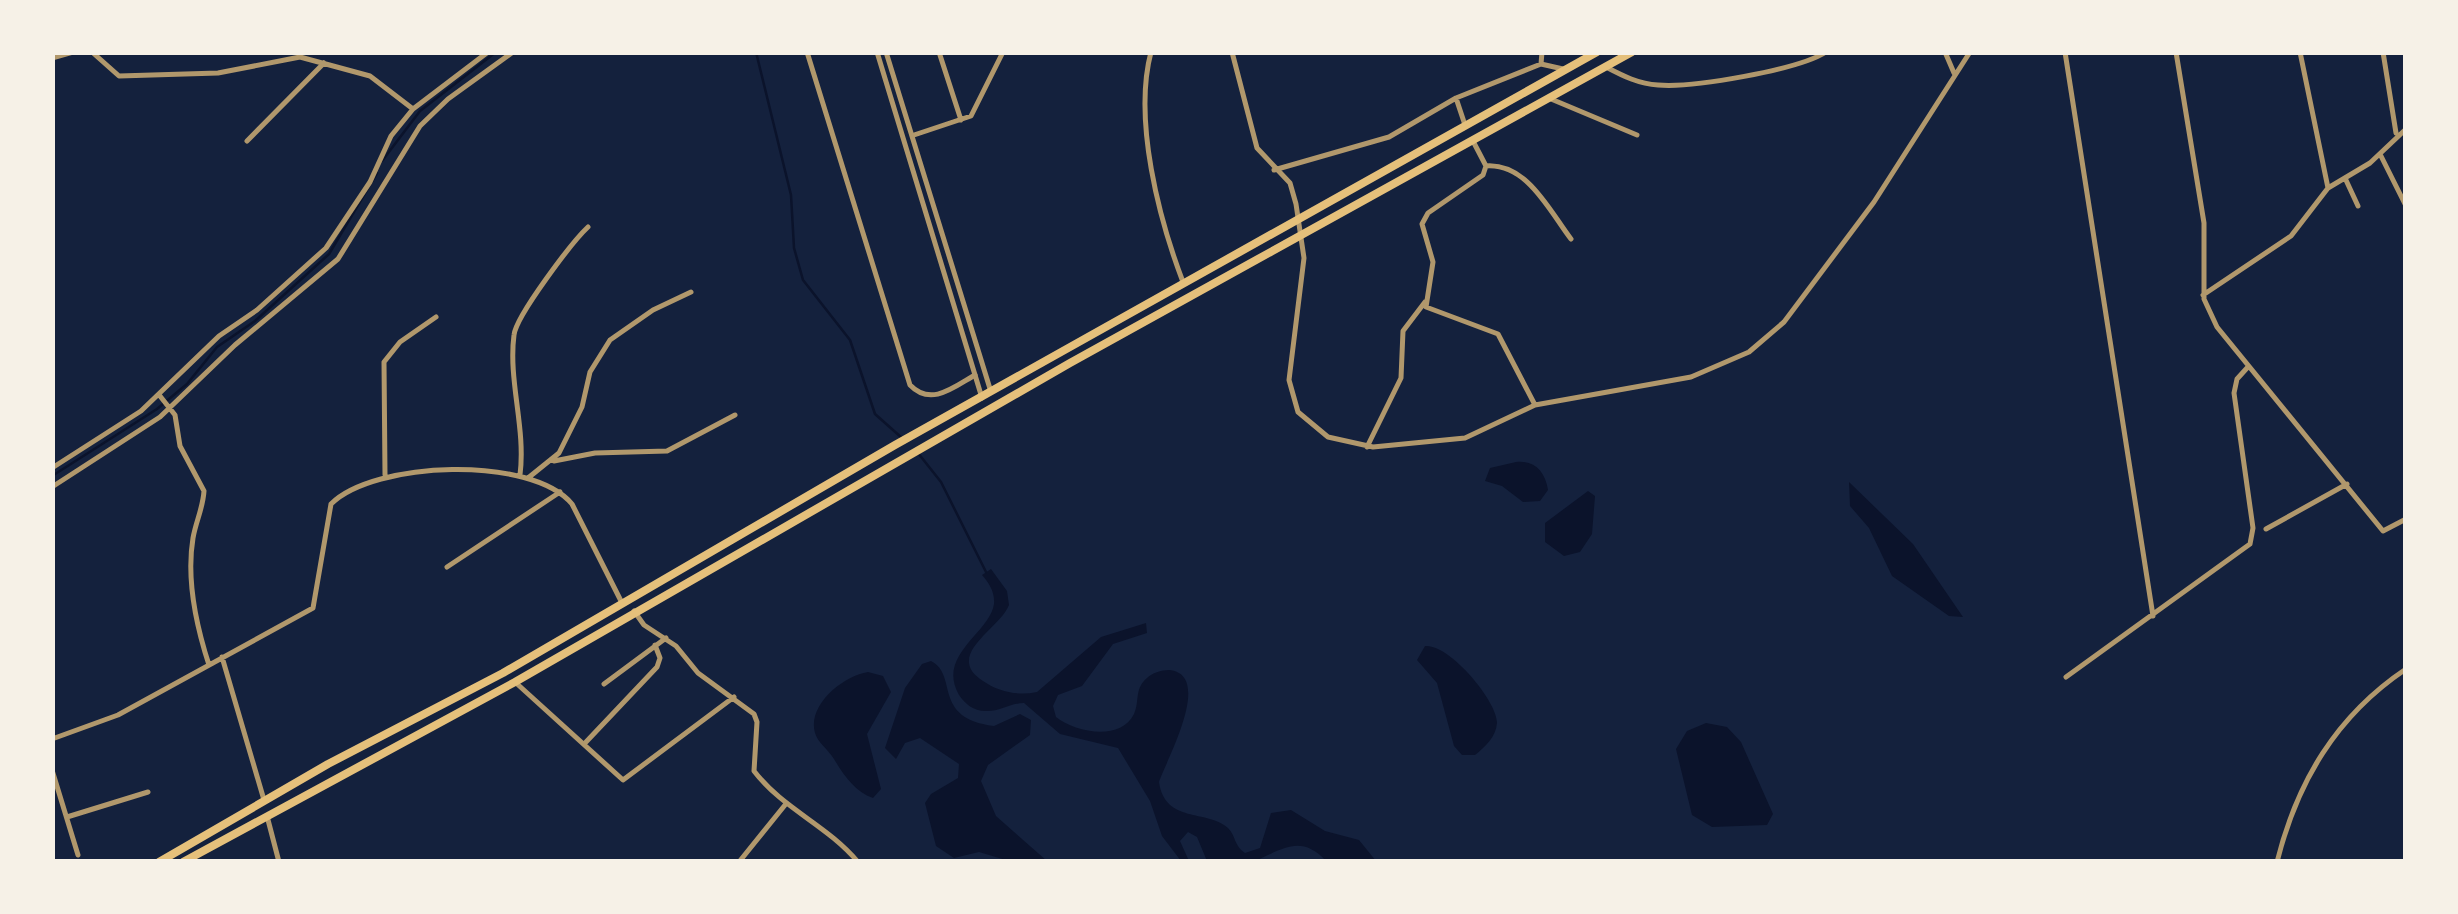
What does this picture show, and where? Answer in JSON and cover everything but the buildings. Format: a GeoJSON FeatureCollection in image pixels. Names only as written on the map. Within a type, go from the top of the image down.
{"type":"FeatureCollection","features":[{"type":"Feature","properties":{"kind":"main road"},"geometry":{"type":"LineString","coordinates":[[159,862],[328,764],[503,673],[894,445],[1597,52]]}},
{"type":"Feature","properties":{"kind":"main road"},"geometry":{"type":"LineString","coordinates":[[182,862],[515,682],[633,610],[926,444],[1632,52]]}},
{"type":"Feature","properties":{"kind":"street"},"geometry":{"type":"LineString","coordinates":[[52,58],[74,52]]}},
{"type":"Feature","properties":{"kind":"street"},"geometry":{"type":"LineString","coordinates":[[92,52],[106,68],[120,76],[218,73],[291,56],[370,76],[413,109]]}},
{"type":"Feature","properties":{"kind":"street"},"geometry":{"type":"LineString","coordinates":[[52,468],[160,396],[219,336],[257,310],[326,248],[370,182],[391,136],[413,109],[488,52]]}},
{"type":"Feature","properties":{"kind":"street"},"geometry":{"type":"LineString","coordinates":[[52,487],[170,408],[235,345],[338,259],[420,126],[448,98],[513,52]]}},
{"type":"Feature","properties":{"kind":"street"},"geometry":{"type":"LineString","coordinates":[[808,52],[910,384],[920,394],[937,395],[975,375]]}},
{"type":"Feature","properties":{"kind":"street"},"geometry":{"type":"LineString","coordinates":[[877,52],[982,398]]}},
{"type":"Feature","properties":{"kind":"street"},"geometry":{"type":"LineString","coordinates":[[886,52],[991,392]]}},
{"type":"Feature","properties":{"kind":"street"},"geometry":{"type":"LineString","coordinates":[[939,52],[960,120]]}},
{"type":"Feature","properties":{"kind":"street"},"geometry":{"type":"LineString","coordinates":[[914,135],[970,116],[985,95],[1003,52]]}},
{"type":"Feature","properties":{"kind":"street"},"geometry":{"type":"LineString","coordinates":[[1151,52],[1148,120],[1154,195],[1184,282]]}},
{"type":"Feature","properties":{"kind":"street"},"geometry":{"type":"LineString","coordinates":[[1232,52],[1257,148],[1290,183],[1301,234],[1304,258],[1288,380],[1298,412],[1328,437],[1367,447],[1465,438],[1535,405],[1704,374],[1758,346],[1784,322],[1874,202],[1970,52]]}},
{"type":"Feature","properties":{"kind":"street"},"geometry":{"type":"LineString","coordinates":[[1541,64],[1542,52]]}},
{"type":"Feature","properties":{"kind":"street"},"geometry":{"type":"LineString","coordinates":[[1606,67],[1628,78],[1664,86],[1802,66],[1826,52]]}},
{"type":"Feature","properties":{"kind":"street"},"geometry":{"type":"LineString","coordinates":[[1946,52],[1954,74]]}},
{"type":"Feature","properties":{"kind":"street"},"geometry":{"type":"LineString","coordinates":[[2066,52],[2153,616]]}},
{"type":"Feature","properties":{"kind":"street"},"geometry":{"type":"LineString","coordinates":[[2176,52],[2204,223],[2204,294],[2217,327],[2384,531],[2406,518]]}},
{"type":"Feature","properties":{"kind":"street"},"geometry":{"type":"LineString","coordinates":[[2300,52],[2328,188]]}},
{"type":"Feature","properties":{"kind":"street"},"geometry":{"type":"LineString","coordinates":[[2383,52],[2396,134]]}},
{"type":"Feature","properties":{"kind":"street"},"geometry":{"type":"LineString","coordinates":[[247,142],[324,64]]}},
{"type":"Feature","properties":{"kind":"street"},"geometry":{"type":"LineString","coordinates":[[1274,170],[1389,136],[1456,98],[1541,64],[1566,69]]}},
{"type":"Feature","properties":{"kind":"street"},"geometry":{"type":"LineString","coordinates":[[1456,98],[1466,125]]}},
{"type":"Feature","properties":{"kind":"street"},"geometry":{"type":"LineString","coordinates":[[1551,99],[1637,134]]}},
{"type":"Feature","properties":{"kind":"street"},"geometry":{"type":"LineString","coordinates":[[2204,294],[2291,236],[2328,188],[2380,154],[2396,134],[2406,129]]}},
{"type":"Feature","properties":{"kind":"street"},"geometry":{"type":"LineString","coordinates":[[1474,143],[1486,166]]}},
{"type":"Feature","properties":{"kind":"street"},"geometry":{"type":"LineString","coordinates":[[2380,154],[2406,206]]}},
{"type":"Feature","properties":{"kind":"street"},"geometry":{"type":"LineString","coordinates":[[1367,447],[1401,378],[1403,331],[1425,302],[1433,262],[1422,230],[1424,218],[1480,178],[1486,166]]}},
{"type":"Feature","properties":{"kind":"street"},"geometry":{"type":"LineString","coordinates":[[1486,166],[1508,168],[1530,183],[1571,239]]}},
{"type":"Feature","properties":{"kind":"street"},"geometry":{"type":"LineString","coordinates":[[2345,178],[2358,206]]}},
{"type":"Feature","properties":{"kind":"street"},"geometry":{"type":"LineString","coordinates":[[923,202],[932,198]]}},
{"type":"Feature","properties":{"kind":"street"},"geometry":{"type":"LineString","coordinates":[[520,475],[523,440],[515,328],[566,250],[588,227]]}},
{"type":"Feature","properties":{"kind":"street"},"geometry":{"type":"LineString","coordinates":[[554,461],[578,416],[600,353],[654,310],[691,292]]}},
{"type":"Feature","properties":{"kind":"street"},"geometry":{"type":"LineString","coordinates":[[1425,302],[1432,313],[1498,334],[1535,405]]}},
{"type":"Feature","properties":{"kind":"street"},"geometry":{"type":"LineString","coordinates":[[385,475],[384,362],[400,342],[436,317]]}},
{"type":"Feature","properties":{"kind":"street"},"geometry":{"type":"LineString","coordinates":[[2066,677],[2250,544],[2253,528],[2234,393],[2237,380],[2247,368]]}},
{"type":"Feature","properties":{"kind":"street"},"geometry":{"type":"LineString","coordinates":[[160,396],[170,408],[180,446],[204,491],[193,538],[192,581],[198,630],[209,665]]}},
{"type":"Feature","properties":{"kind":"street"},"geometry":{"type":"LineString","coordinates":[[528,478],[554,461],[595,453],[667,451],[735,415]]}},
{"type":"Feature","properties":{"kind":"street"},"geometry":{"type":"LineString","coordinates":[[52,739],[118,715],[312,608],[331,504],[349,489],[385,475],[488,471],[520,475],[560,492],[572,504],[622,601]]}},
{"type":"Feature","properties":{"kind":"street"},"geometry":{"type":"LineString","coordinates":[[2266,530],[2347,484]]}},
{"type":"Feature","properties":{"kind":"street"},"geometry":{"type":"LineString","coordinates":[[448,567],[560,492]]}},
{"type":"Feature","properties":{"kind":"street"},"geometry":{"type":"LineString","coordinates":[[633,610],[698,673],[734,696],[758,722],[754,771],[785,805],[823,828],[858,862]]}},
{"type":"Feature","properties":{"kind":"street"},"geometry":{"type":"LineString","coordinates":[[604,684],[666,638]]}},
{"type":"Feature","properties":{"kind":"street"},"geometry":{"type":"LineString","coordinates":[[586,742],[657,667],[660,658],[655,646]]}},
{"type":"Feature","properties":{"kind":"street"},"geometry":{"type":"LineString","coordinates":[[222,658],[265,802]]}},
{"type":"Feature","properties":{"kind":"street"},"geometry":{"type":"LineString","coordinates":[[2277,862],[2294,802],[2320,756],[2363,703],[2406,669]]}},
{"type":"Feature","properties":{"kind":"street"},"geometry":{"type":"LineString","coordinates":[[515,682],[625,780],[734,696]]}},
{"type":"Feature","properties":{"kind":"street"},"geometry":{"type":"LineString","coordinates":[[52,770],[78,855]]}},
{"type":"Feature","properties":{"kind":"street"},"geometry":{"type":"LineString","coordinates":[[68,817],[148,792]]}},
{"type":"Feature","properties":{"kind":"street"},"geometry":{"type":"LineString","coordinates":[[739,862],[785,805]]}},
{"type":"Feature","properties":{"kind":"street"},"geometry":{"type":"LineString","coordinates":[[267,816],[279,862]]}},
{"type":"Feature","properties":{"kind":"water"},"geometry":{"type":"Polygon","coordinates":[[[1516,462],[1533,465],[1541,472],[1548,490],[1540,501],[1523,502],[1502,486],[1485,481],[1490,468],[1516,462]]]}},
{"type":"Feature","properties":{"kind":"water"},"geometry":{"type":"Polygon","coordinates":[[[1849,482],[1913,544],[1963,617],[1949,616],[1892,576],[1869,528],[1850,506],[1849,482]]]}},
{"type":"Feature","properties":{"kind":"water"},"geometry":{"type":"Polygon","coordinates":[[[1588,491],[1595,496],[1592,534],[1580,552],[1564,556],[1545,542],[1545,523],[1588,491]]]}},
{"type":"Feature","properties":{"kind":"water"},"geometry":{"type":"Polygon","coordinates":[[[991,569],[1007,591],[1009,605],[971,652],[972,671],[983,681],[1009,692],[1037,692],[1101,637],[1146,623],[1147,633],[1113,644],[1082,686],[1058,695],[1053,706],[1056,717],[1085,730],[1119,728],[1134,714],[1140,686],[1149,676],[1169,670],[1182,675],[1188,687],[1188,702],[1159,782],[1169,804],[1219,822],[1228,828],[1245,853],[1260,848],[1271,813],[1291,810],[1325,831],[1359,840],[1376,861],[1326,861],[1308,848],[1292,846],[1250,862],[1207,861],[1197,837],[1188,832],[1180,841],[1189,861],[1181,861],[1162,836],[1150,801],[1118,748],[1060,734],[1024,703],[990,711],[967,704],[959,695],[954,668],[990,615],[994,596],[982,575],[991,569]]]}},
{"type":"Feature","properties":{"kind":"water"},"geometry":{"type":"Polygon","coordinates":[[[1425,646],[1447,654],[1459,664],[1490,702],[1497,723],[1495,733],[1475,755],[1462,755],[1454,746],[1437,683],[1417,660],[1425,646]]]}},
{"type":"Feature","properties":{"kind":"water"},"geometry":{"type":"Polygon","coordinates":[[[931,661],[939,667],[949,696],[962,714],[994,726],[1020,714],[1031,720],[1030,735],[988,765],[981,781],[996,816],[1047,861],[1009,861],[979,852],[954,858],[936,846],[925,803],[931,794],[958,778],[959,764],[920,738],[905,743],[896,759],[885,748],[905,688],[922,664],[931,661]]]}},
{"type":"Feature","properties":{"kind":"water"},"geometry":{"type":"Polygon","coordinates":[[[868,672],[883,676],[891,692],[867,734],[881,789],[873,798],[846,776],[816,737],[814,723],[816,712],[829,694],[848,679],[868,672]]]}},
{"type":"Feature","properties":{"kind":"water"},"geometry":{"type":"Polygon","coordinates":[[[1706,723],[1727,727],[1741,742],[1773,814],[1767,825],[1712,827],[1692,815],[1676,749],[1687,731],[1706,723]]]}},
{"type":"Feature","properties":{"kind":"waterway"},"geometry":{"type":"LineString","coordinates":[[382,161],[420,111],[496,52]]}},
{"type":"Feature","properties":{"kind":"waterway"},"geometry":{"type":"LineString","coordinates":[[756,52],[791,195],[794,248],[803,280],[850,340],[875,414],[902,438]]}},
{"type":"Feature","properties":{"kind":"waterway"},"geometry":{"type":"LineString","coordinates":[[52,476],[157,409],[187,384],[217,347],[255,321],[329,254],[377,173]]}},
{"type":"Feature","properties":{"kind":"waterway"},"geometry":{"type":"LineString","coordinates":[[918,453],[941,482],[986,572]]}}]}
